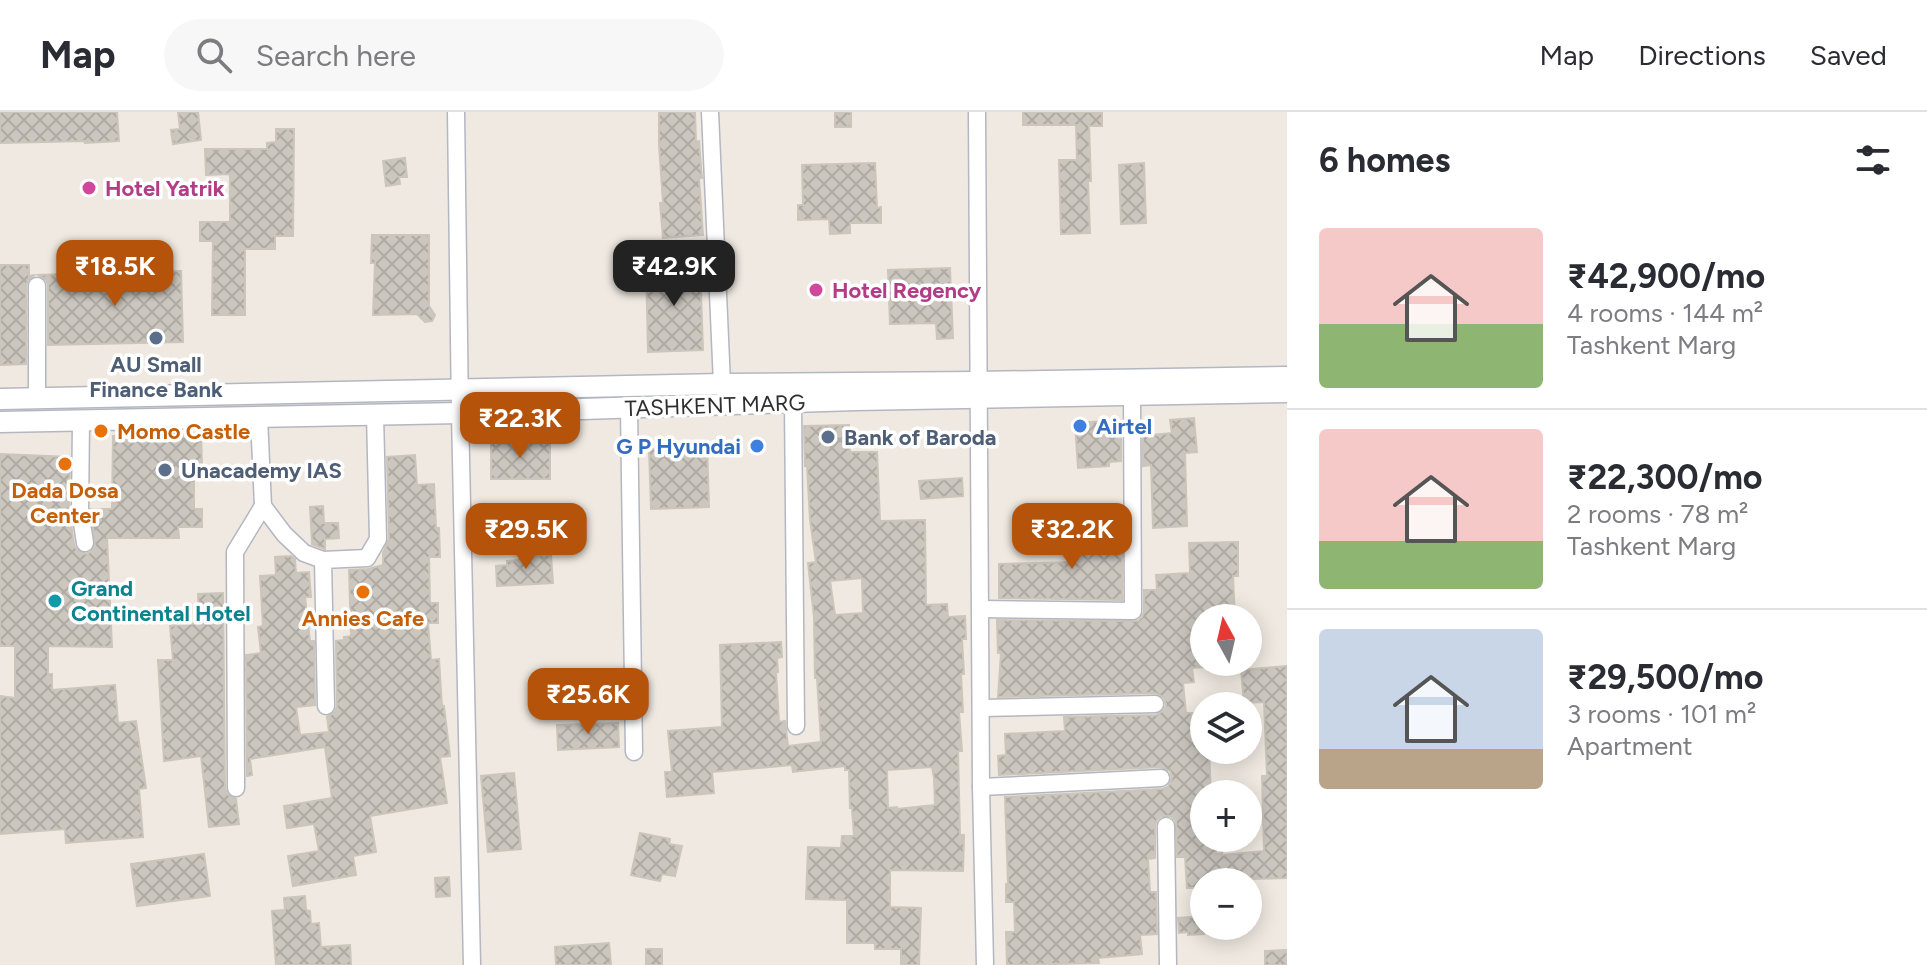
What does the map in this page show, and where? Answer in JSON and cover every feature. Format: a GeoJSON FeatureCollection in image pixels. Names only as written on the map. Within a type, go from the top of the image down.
{"type":"FeatureCollection","features":[{"type":"Feature","properties":{"kind":"street"},"geometry":{"type":"LineString","coordinates":[[456,112],[472,965]]}},
{"type":"Feature","properties":{"kind":"street"},"geometry":{"type":"LineString","coordinates":[[710,112],[722,384]]}},
{"type":"Feature","properties":{"kind":"street"},"geometry":{"type":"LineString","coordinates":[[977,112],[985,965]]}},
{"type":"Feature","properties":{"kind":"street"},"geometry":{"type":"LineString","coordinates":[[37,286],[37,398]]}},
{"type":"Feature","properties":{"kind":"street","name":"TASHKENT MARG"},"geometry":{"type":"LineString","coordinates":[[0,422],[629,409],[1287,377]]}},
{"type":"Feature","properties":{"kind":"street","name":"TASHKENT MARG"},"geometry":{"type":"LineString","coordinates":[[0,399],[722,384],[1132,394],[1287,392]]}},
{"type":"Feature","properties":{"kind":"street"},"geometry":{"type":"LineString","coordinates":[[981,609],[1133,611],[1132,394]]}},
{"type":"Feature","properties":{"kind":"street"},"geometry":{"type":"LineString","coordinates":[[793,402],[796,726]]}},
{"type":"Feature","properties":{"kind":"street"},"geometry":{"type":"LineString","coordinates":[[629,409],[634,752]]}},
{"type":"Feature","properties":{"kind":"street"},"geometry":{"type":"LineString","coordinates":[[263,506],[284,534],[304,553],[323,560],[367,558],[378,539],[375,414]]}},
{"type":"Feature","properties":{"kind":"street"},"geometry":{"type":"LineString","coordinates":[[236,788],[235,552],[263,506],[259,417]]}},
{"type":"Feature","properties":{"kind":"street"},"geometry":{"type":"LineString","coordinates":[[81,421],[80,510],[85,543]]}},
{"type":"Feature","properties":{"kind":"street"},"geometry":{"type":"LineString","coordinates":[[323,560],[326,706]]}},
{"type":"Feature","properties":{"kind":"street"},"geometry":{"type":"LineString","coordinates":[[982,708],[1155,704]]}},
{"type":"Feature","properties":{"kind":"street"},"geometry":{"type":"LineString","coordinates":[[981,787],[1161,778]]}},
{"type":"Feature","properties":{"kind":"street"},"geometry":{"type":"LineString","coordinates":[[1166,826],[1168,965]]}},
{"type":"Feature","properties":{"kind":"building"},"geometry":{"type":"Polygon","coordinates":[[[0,112],[117,112],[119,141],[0,143],[0,112]]]}},
{"type":"Feature","properties":{"kind":"building"},"geometry":{"type":"Polygon","coordinates":[[[178,112],[198,112],[201,140],[173,144],[171,130],[180,129],[178,112]]]}},
{"type":"Feature","properties":{"kind":"building"},"geometry":{"type":"Polygon","coordinates":[[[659,112],[695,112],[702,178],[699,178],[703,235],[663,238],[659,112]]]}},
{"type":"Feature","properties":{"kind":"building"},"geometry":{"type":"Polygon","coordinates":[[[835,112],[851,112],[851,127],[835,127],[835,112]]]}},
{"type":"Feature","properties":{"kind":"building"},"geometry":{"type":"Polygon","coordinates":[[[1023,112],[1102,112],[1102,126],[1089,126],[1090,233],[1061,234],[1059,160],[1077,160],[1076,125],[1023,125],[1023,112]]]}},
{"type":"Feature","properties":{"kind":"building"},"geometry":{"type":"Polygon","coordinates":[[[276,129],[294,129],[293,236],[275,236],[275,249],[245,249],[245,315],[212,315],[213,241],[200,241],[200,222],[230,222],[230,174],[206,175],[205,149],[267,149],[267,143],[276,142],[276,129]]]}},
{"type":"Feature","properties":{"kind":"building"},"geometry":{"type":"Polygon","coordinates":[[[405,158],[407,177],[399,177],[400,184],[386,186],[383,161],[405,158]]]}},
{"type":"Feature","properties":{"kind":"building"},"geometry":{"type":"Polygon","coordinates":[[[875,163],[877,208],[881,207],[881,223],[850,223],[850,233],[830,234],[829,219],[798,220],[798,205],[803,205],[802,165],[875,163]]]}},
{"type":"Feature","properties":{"kind":"building"},"geometry":{"type":"Polygon","coordinates":[[[1144,163],[1146,223],[1121,224],[1119,165],[1144,163]]]}},
{"type":"Feature","properties":{"kind":"building"},"geometry":{"type":"Polygon","coordinates":[[[372,235],[429,235],[429,306],[435,315],[432,321],[425,322],[417,314],[373,315],[375,263],[371,263],[372,235]]]}},
{"type":"Feature","properties":{"kind":"building"},"geometry":{"type":"Polygon","coordinates":[[[700,264],[703,350],[648,352],[646,266],[700,264]]]}},
{"type":"Feature","properties":{"kind":"building"},"geometry":{"type":"Polygon","coordinates":[[[0,265],[29,265],[29,276],[35,275],[26,286],[26,364],[0,365],[0,265]]]}},
{"type":"Feature","properties":{"kind":"building"},"geometry":{"type":"Polygon","coordinates":[[[950,268],[953,338],[937,339],[936,323],[890,324],[888,270],[950,268]]]}},
{"type":"Feature","properties":{"kind":"building"},"geometry":{"type":"Polygon","coordinates":[[[181,271],[183,342],[48,345],[48,285],[38,275],[181,271]]]}},
{"type":"Feature","properties":{"kind":"building"},"geometry":{"type":"Polygon","coordinates":[[[1194,418],[1197,452],[1185,453],[1187,526],[1153,528],[1151,465],[1143,466],[1143,436],[1172,433],[1170,420],[1194,418]]]}},
{"type":"Feature","properties":{"kind":"building"},"geometry":{"type":"Polygon","coordinates":[[[1121,420],[1121,461],[1109,462],[1109,466],[1078,468],[1075,423],[1121,420]]]}},
{"type":"Feature","properties":{"kind":"building"},"geometry":{"type":"Polygon","coordinates":[[[849,425],[850,452],[877,452],[880,521],[925,520],[926,605],[947,604],[948,617],[965,616],[966,639],[962,639],[964,674],[961,674],[963,712],[959,712],[962,751],[958,751],[960,835],[964,835],[963,871],[890,870],[890,907],[921,908],[919,965],[901,965],[901,949],[875,949],[875,943],[847,943],[847,900],[806,899],[808,847],[841,848],[842,836],[854,836],[849,770],[845,770],[845,766],[793,772],[792,765],[712,772],[714,793],[667,797],[665,772],[672,772],[668,731],[722,727],[720,645],[781,642],[782,657],[777,658],[776,672],[779,722],[785,721],[788,746],[821,742],[808,563],[816,562],[805,466],[804,426],[849,425]],[[862,578],[830,581],[835,615],[863,613],[862,578]],[[932,767],[887,770],[888,808],[935,805],[932,767]]]}},
{"type":"Feature","properties":{"kind":"building"},"geometry":{"type":"Polygon","coordinates":[[[201,433],[202,464],[194,464],[194,509],[202,509],[202,527],[178,527],[179,538],[107,538],[112,647],[48,646],[48,674],[52,674],[52,690],[115,685],[118,723],[136,721],[146,788],[139,789],[143,837],[66,843],[65,829],[0,834],[0,696],[15,698],[15,646],[0,646],[0,454],[70,457],[69,510],[74,545],[86,554],[95,546],[91,509],[112,509],[113,436],[201,433]]]}},
{"type":"Feature","properties":{"kind":"building"},"geometry":{"type":"Polygon","coordinates":[[[491,440],[550,440],[550,479],[491,479],[491,440]]]}},
{"type":"Feature","properties":{"kind":"building"},"geometry":{"type":"Polygon","coordinates":[[[707,443],[709,507],[651,509],[649,449],[668,448],[668,444],[707,443]]]}},
{"type":"Feature","properties":{"kind":"building"},"geometry":{"type":"Polygon","coordinates":[[[415,455],[417,485],[434,484],[436,528],[439,528],[440,557],[429,557],[430,603],[438,603],[438,623],[428,623],[431,660],[439,659],[442,707],[450,756],[440,757],[447,803],[370,816],[376,852],[353,856],[356,875],[293,886],[288,856],[319,851],[314,824],[287,828],[284,806],[332,798],[325,747],[250,759],[252,775],[247,776],[246,655],[261,653],[258,627],[263,626],[260,576],[276,575],[275,557],[291,556],[295,559],[296,573],[309,572],[311,597],[305,597],[310,641],[314,641],[315,705],[296,707],[300,735],[329,732],[327,717],[335,712],[337,706],[336,641],[351,636],[349,570],[383,565],[383,553],[389,539],[387,457],[415,455]]]}},
{"type":"Feature","properties":{"kind":"building"},"geometry":{"type":"Polygon","coordinates":[[[962,478],[963,496],[921,499],[919,481],[962,478]]]}},
{"type":"Feature","properties":{"kind":"building"},"geometry":{"type":"Polygon","coordinates":[[[323,506],[324,523],[338,523],[339,538],[325,539],[325,549],[312,544],[310,507],[323,506]]]}},
{"type":"Feature","properties":{"kind":"building"},"geometry":{"type":"Polygon","coordinates":[[[1122,526],[1122,600],[999,598],[999,564],[1077,562],[1077,528],[1122,526]]]}},
{"type":"Feature","properties":{"kind":"building"},"geometry":{"type":"Polygon","coordinates":[[[1238,542],[1238,576],[1233,576],[1234,604],[1190,604],[1190,676],[1193,676],[1194,682],[1183,683],[1186,713],[1190,713],[1190,764],[1210,764],[1210,780],[1190,780],[1190,852],[1216,852],[1222,855],[1264,851],[1262,776],[1267,776],[1264,702],[1262,692],[1243,692],[1242,676],[1262,676],[1262,668],[1287,666],[1287,878],[1262,879],[1262,868],[1190,868],[1190,888],[1187,888],[1185,857],[1177,857],[1176,821],[1171,816],[1161,816],[1155,825],[1155,858],[1148,859],[1150,892],[1156,892],[1157,934],[1140,935],[1142,954],[1098,958],[1099,963],[1007,965],[1006,932],[1015,932],[1014,902],[1006,902],[1005,797],[1162,789],[1168,787],[1172,778],[1170,771],[1160,767],[999,775],[998,756],[1006,755],[1005,734],[1065,731],[1064,717],[1156,715],[1166,705],[1164,698],[1155,693],[998,697],[1001,653],[998,653],[997,620],[1138,621],[1144,612],[1144,590],[1157,590],[1156,575],[1190,573],[1189,543],[1238,542]]]}},
{"type":"Feature","properties":{"kind":"building"},"geometry":{"type":"Polygon","coordinates":[[[551,555],[553,583],[497,586],[496,566],[507,565],[507,561],[519,560],[519,557],[551,555]]]}},
{"type":"Feature","properties":{"kind":"building"},"geometry":{"type":"Polygon","coordinates":[[[223,593],[225,788],[227,794],[236,799],[239,824],[209,827],[201,756],[164,761],[158,660],[173,660],[170,626],[199,623],[198,594],[223,593]]]}},
{"type":"Feature","properties":{"kind":"building"},"geometry":{"type":"Polygon","coordinates":[[[618,723],[619,747],[558,750],[557,725],[618,723]]]}},
{"type":"Feature","properties":{"kind":"building"},"geometry":{"type":"Polygon","coordinates":[[[514,773],[521,849],[488,852],[481,776],[514,773]]]}},
{"type":"Feature","properties":{"kind":"building"},"geometry":{"type":"Polygon","coordinates":[[[640,833],[670,839],[669,844],[682,846],[675,876],[662,874],[660,881],[631,875],[640,833]]]}},
{"type":"Feature","properties":{"kind":"building"},"geometry":{"type":"Polygon","coordinates":[[[204,854],[210,896],[137,906],[131,864],[204,854]]]}},
{"type":"Feature","properties":{"kind":"building"},"geometry":{"type":"Polygon","coordinates":[[[449,877],[450,896],[436,897],[435,878],[449,877]]]}},
{"type":"Feature","properties":{"kind":"building"},"geometry":{"type":"Polygon","coordinates":[[[305,896],[311,924],[319,923],[321,947],[350,945],[351,965],[276,965],[272,911],[285,910],[284,898],[305,896]]]}},
{"type":"Feature","properties":{"kind":"building"},"geometry":{"type":"Polygon","coordinates":[[[1190,917],[1190,935],[1188,932],[1179,933],[1178,918],[1190,917]]]}},
{"type":"Feature","properties":{"kind":"building"},"geometry":{"type":"Polygon","coordinates":[[[609,943],[611,965],[556,965],[555,947],[609,943]]]}},
{"type":"Feature","properties":{"kind":"building"},"geometry":{"type":"Polygon","coordinates":[[[646,949],[662,949],[662,965],[646,965],[646,949]]]}},
{"type":"Feature","properties":{"kind":"building"},"geometry":{"type":"Polygon","coordinates":[[[1287,950],[1287,965],[1265,965],[1265,951],[1287,950]]]}},
{"type":"Feature","properties":{"kind":"place","name":"Hotel Yatrik"},"geometry":{"type":"Point","coordinates":[89,188]}},
{"type":"Feature","properties":{"kind":"place","name":"Hotel Regency"},"geometry":{"type":"Point","coordinates":[816,290]}},
{"type":"Feature","properties":{"kind":"place","name":"AU Small Finance Bank"},"geometry":{"type":"Point","coordinates":[156,338]}},
{"type":"Feature","properties":{"kind":"place","name":"Airtel"},"geometry":{"type":"Point","coordinates":[1080,426]}},
{"type":"Feature","properties":{"kind":"place","name":"Momo Castle"},"geometry":{"type":"Point","coordinates":[101,431]}},
{"type":"Feature","properties":{"kind":"place","name":"Bank of Baroda"},"geometry":{"type":"Point","coordinates":[828,437]}},
{"type":"Feature","properties":{"kind":"place","name":"G P Hyundai"},"geometry":{"type":"Point","coordinates":[757,446]}},
{"type":"Feature","properties":{"kind":"place","name":"Dada Dosa Center"},"geometry":{"type":"Point","coordinates":[65,464]}},
{"type":"Feature","properties":{"kind":"place","name":"Unacademy IAS"},"geometry":{"type":"Point","coordinates":[165,470]}},
{"type":"Feature","properties":{"kind":"place","name":"Annies Cafe"},"geometry":{"type":"Point","coordinates":[363,592]}},
{"type":"Feature","properties":{"kind":"place","name":"Grand Continental Hotel"},"geometry":{"type":"Point","coordinates":[55,601]}}]}
